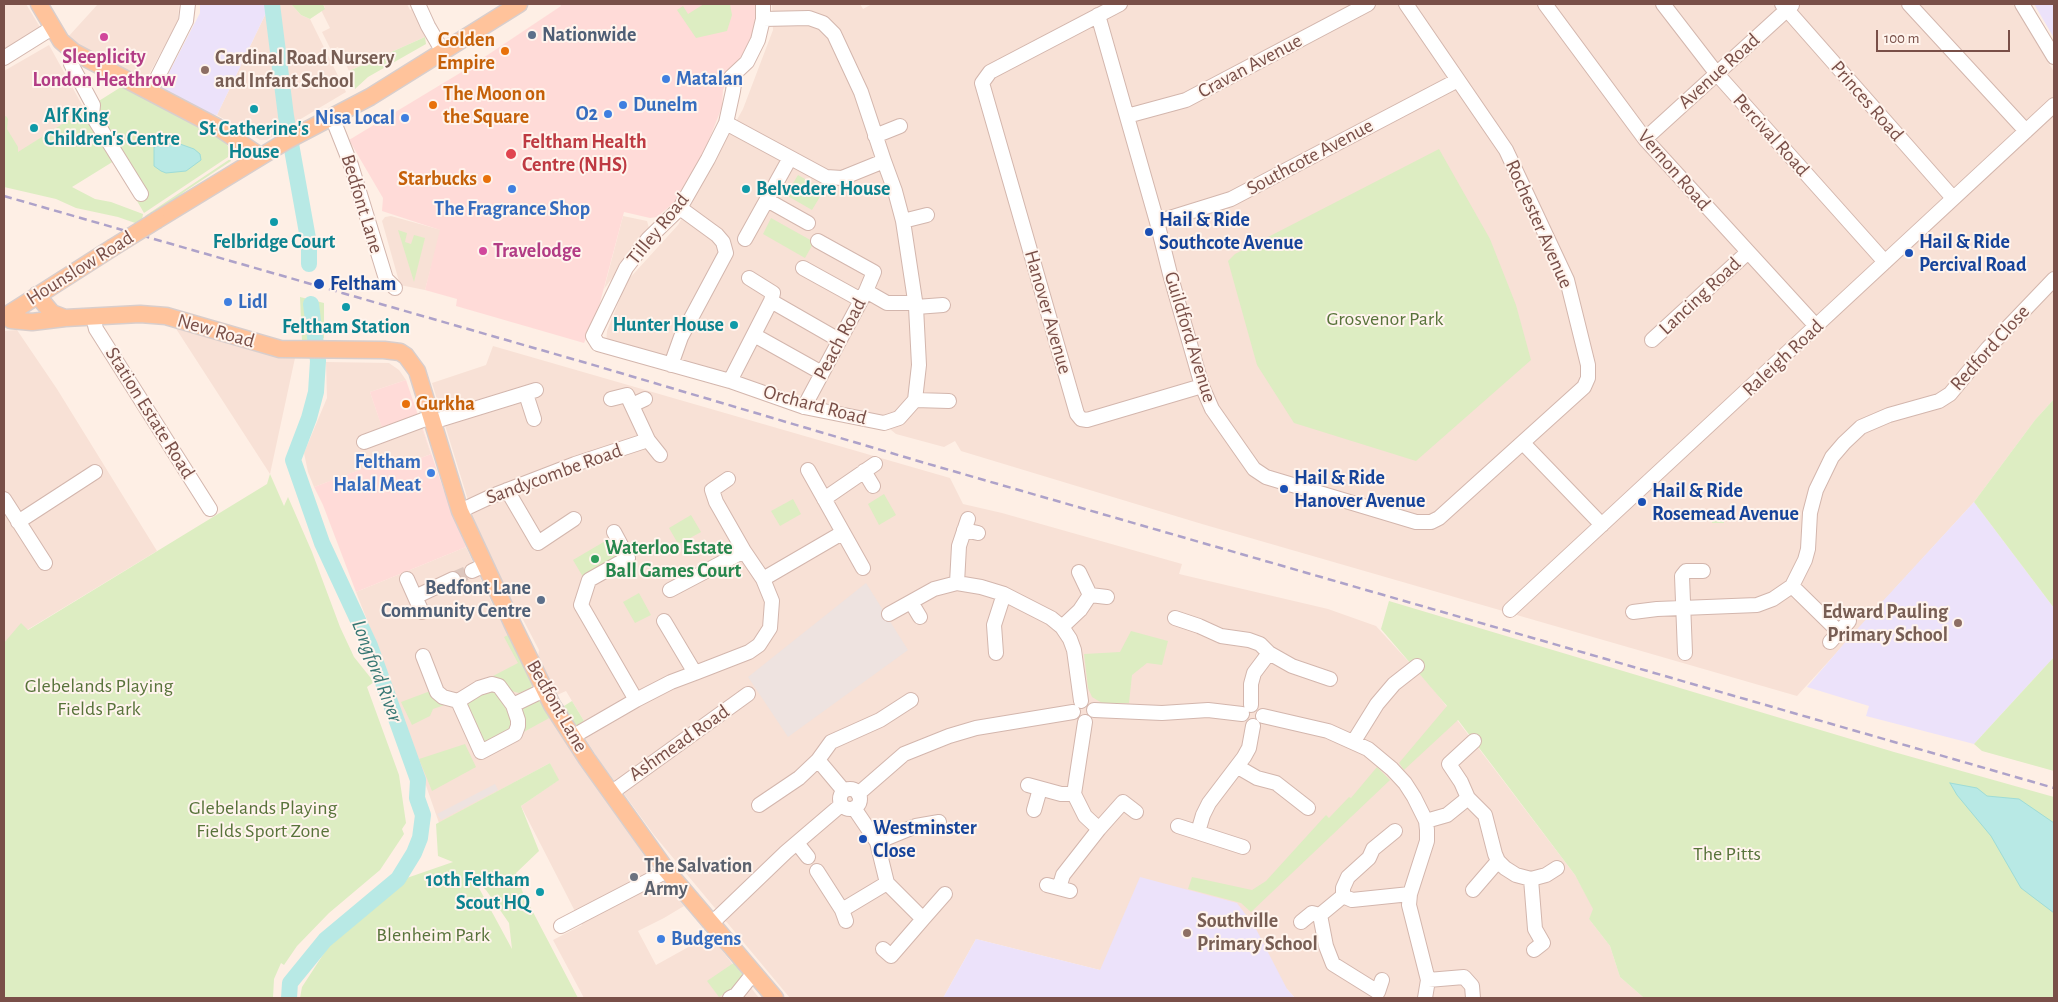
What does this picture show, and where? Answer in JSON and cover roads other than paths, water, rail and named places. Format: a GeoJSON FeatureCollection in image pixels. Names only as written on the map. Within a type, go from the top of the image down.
{"type":"FeatureCollection","features":[{"type":"Feature","properties":{"kind":"main road"},"geometry":{"type":"LineString","coordinates":[[39,4],[61,41],[74,52],[229,134],[260,156]]}},
{"type":"Feature","properties":{"kind":"main road","name":"Hounslow Road"},"geometry":{"type":"LineString","coordinates":[[5,316],[260,156],[370,97],[519,4]]}},
{"type":"Feature","properties":{"kind":"main road"},"geometry":{"type":"LineString","coordinates":[[31,299],[52,313],[65,318]]}},
{"type":"Feature","properties":{"kind":"main road"},"geometry":{"type":"LineString","coordinates":[[31,299],[37,318],[43,322]]}},
{"type":"Feature","properties":{"kind":"main road","name":"New Road"},"geometry":{"type":"LineString","coordinates":[[5,316],[13,321],[43,322],[93,316],[140,314],[166,316],[276,348],[396,351],[410,360],[417,371]]}},
{"type":"Feature","properties":{"kind":"main road","name":"Bedfont Lane"},"geometry":{"type":"LineString","coordinates":[[417,371],[478,568],[544,690],[572,737],[667,871],[774,998]]}},
{"type":"Feature","properties":{"kind":"street"},"geometry":{"type":"LineString","coordinates":[[150,92],[186,21],[188,4]]}},
{"type":"Feature","properties":{"kind":"street"},"geometry":{"type":"LineString","coordinates":[[418,4],[443,52]]}},
{"type":"Feature","properties":{"kind":"street","name":"Tilley Road"},"geometry":{"type":"LineString","coordinates":[[594,336],[626,268],[648,239],[680,208],[708,159],[726,123],[734,84],[731,77],[752,54],[759,38],[763,19],[762,4]]}},
{"type":"Feature","properties":{"kind":"street"},"geometry":{"type":"LineString","coordinates":[[1098,15],[1120,4]]}},
{"type":"Feature","properties":{"kind":"street","name":"Cravan Avenue"},"geometry":{"type":"LineString","coordinates":[[1127,116],[1186,100],[1368,4]]}},
{"type":"Feature","properties":{"kind":"street","name":"Rochester Avenue"},"geometry":{"type":"LineString","coordinates":[[1406,4],[1506,150],[1567,280],[1588,365],[1588,378],[1584,387],[1439,518],[1431,522]]}},
{"type":"Feature","properties":{"kind":"street","name":"Vernon Road"},"geometry":{"type":"LineString","coordinates":[[1545,4],[1645,139],[1816,326]]}},
{"type":"Feature","properties":{"kind":"street","name":"Percival Road"},"geometry":{"type":"LineString","coordinates":[[1663,4],[1717,74],[1885,262]]}},
{"type":"Feature","properties":{"kind":"street"},"geometry":{"type":"LineString","coordinates":[[1909,4],[2026,130]]}},
{"type":"Feature","properties":{"kind":"street"},"geometry":{"type":"LineString","coordinates":[[2022,4],[2054,57]]}},
{"type":"Feature","properties":{"kind":"street","name":"Avenue Road"},"geometry":{"type":"LineString","coordinates":[[1645,139],[1717,74],[1787,6]]}},
{"type":"Feature","properties":{"kind":"street","name":"Princes Road"},"geometry":{"type":"LineString","coordinates":[[1787,6],[1953,198]]}},
{"type":"Feature","properties":{"kind":"street","name":"Hanover Avenue"},"geometry":{"type":"LineString","coordinates":[[1098,15],[990,72],[982,83],[1077,414],[1087,420],[1202,386]]}},
{"type":"Feature","properties":{"kind":"street","name":"Guildford Avenue"},"geometry":{"type":"LineString","coordinates":[[1098,15],[1202,386],[1212,409],[1254,469],[1266,477],[1416,522],[1431,522]]}},
{"type":"Feature","properties":{"kind":"street"},"geometry":{"type":"LineString","coordinates":[[763,19],[809,18],[824,24],[834,34],[861,92],[895,191],[903,221],[916,305],[919,365],[915,400],[948,401]]}},
{"type":"Feature","properties":{"kind":"street"},"geometry":{"type":"LineString","coordinates":[[4,58],[52,28]]}},
{"type":"Feature","properties":{"kind":"street"},"geometry":{"type":"LineString","coordinates":[[74,52],[72,64],[93,105],[92,115],[141,194]]}},
{"type":"Feature","properties":{"kind":"street","name":"Southcote Avenue"},"geometry":{"type":"LineString","coordinates":[[1157,222],[1230,199],[1458,80]]}},
{"type":"Feature","properties":{"kind":"street","name":"Raleigh Road"},"geometry":{"type":"LineString","coordinates":[[1510,610],[2054,105]]}},
{"type":"Feature","properties":{"kind":"street","name":"Bedfont Lane"},"geometry":{"type":"LineString","coordinates":[[332,117],[351,165],[386,279],[395,288]]}},
{"type":"Feature","properties":{"kind":"street"},"geometry":{"type":"LineString","coordinates":[[726,123],[819,174],[837,179],[884,161]]}},
{"type":"Feature","properties":{"kind":"street"},"geometry":{"type":"LineString","coordinates":[[875,136],[900,126]]}},
{"type":"Feature","properties":{"kind":"street"},"geometry":{"type":"LineString","coordinates":[[745,239],[790,158]]}},
{"type":"Feature","properties":{"kind":"street"},"geometry":{"type":"LineString","coordinates":[[767,200],[808,223]]}},
{"type":"Feature","properties":{"kind":"street"},"geometry":{"type":"LineString","coordinates":[[671,365],[681,337],[726,253],[723,242],[717,236],[680,208]]}},
{"type":"Feature","properties":{"kind":"street"},"geometry":{"type":"LineString","coordinates":[[903,221],[927,215]]}},
{"type":"Feature","properties":{"kind":"street"},"geometry":{"type":"LineString","coordinates":[[803,268],[863,296],[874,272],[818,241]]}},
{"type":"Feature","properties":{"kind":"street","name":"Lancing Road"},"geometry":{"type":"LineString","coordinates":[[1652,340],[1748,252]]}},
{"type":"Feature","properties":{"kind":"street"},"geometry":{"type":"LineString","coordinates":[[730,381],[771,301],[773,292],[749,278]]}},
{"type":"Feature","properties":{"kind":"street","name":"Redford Close"},"geometry":{"type":"LineString","coordinates":[[1792,586],[1805,560],[1808,549],[1810,513],[1816,490],[1832,457],[1844,442],[1862,427],[1900,411],[1939,401],[1950,394],[1988,348],[2054,278]]}},
{"type":"Feature","properties":{"kind":"street","name":"Peach Road"},"geometry":{"type":"LineString","coordinates":[[804,407],[863,296],[887,303],[943,305]]}},
{"type":"Feature","properties":{"kind":"street"},"geometry":{"type":"LineString","coordinates":[[771,301],[840,340]]}},
{"type":"Feature","properties":{"kind":"street","name":"Station Estate Road"},"geometry":{"type":"LineString","coordinates":[[93,316],[96,329],[210,509]]}},
{"type":"Feature","properties":{"kind":"street"},"geometry":{"type":"LineString","coordinates":[[754,335],[822,373]]}},
{"type":"Feature","properties":{"kind":"street","name":"Orchard Road"},"geometry":{"type":"LineString","coordinates":[[594,336],[598,344],[603,347],[730,381],[804,407],[884,423],[898,418],[915,400]]}},
{"type":"Feature","properties":{"kind":"street"},"geometry":{"type":"LineString","coordinates":[[364,442],[431,420],[531,392],[534,419]]}},
{"type":"Feature","properties":{"kind":"street","name":"Sandycombe Road"},"geometry":{"type":"LineString","coordinates":[[611,399],[627,396],[639,402],[648,440],[660,455]]}},
{"type":"Feature","properties":{"kind":"street","name":"Sandycombe Road"},"geometry":{"type":"LineString","coordinates":[[460,511],[507,490],[575,464],[648,440]]}},
{"type":"Feature","properties":{"kind":"street"},"geometry":{"type":"LineString","coordinates":[[1522,443],[1602,525]]}},
{"type":"Feature","properties":{"kind":"street"},"geometry":{"type":"LineString","coordinates":[[824,499],[870,468],[872,486]]}},
{"type":"Feature","properties":{"kind":"street"},"geometry":{"type":"LineString","coordinates":[[808,470],[863,568]]}},
{"type":"Feature","properties":{"kind":"street"},"geometry":{"type":"LineString","coordinates":[[13,521],[95,472]]}},
{"type":"Feature","properties":{"kind":"street"},"geometry":{"type":"LineString","coordinates":[[572,737],[671,682],[749,652],[759,645],[770,628],[772,601],[763,579],[744,551],[716,502],[712,490],[728,479]]}},
{"type":"Feature","properties":{"kind":"street"},"geometry":{"type":"LineString","coordinates":[[507,490],[538,543],[574,519]]}},
{"type":"Feature","properties":{"kind":"street"},"geometry":{"type":"LineString","coordinates":[[4,499],[13,521],[45,563]]}},
{"type":"Feature","properties":{"kind":"street"},"geometry":{"type":"LineString","coordinates":[[957,583],[959,546],[970,528]]}},
{"type":"Feature","properties":{"kind":"street"},"geometry":{"type":"LineString","coordinates":[[614,532],[628,558],[589,580],[581,605],[636,700]]}},
{"type":"Feature","properties":{"kind":"street"},"geometry":{"type":"LineString","coordinates":[[763,579],[842,533]]}},
{"type":"Feature","properties":{"kind":"street"},"geometry":{"type":"LineString","coordinates":[[670,590],[744,551]]}},
{"type":"Feature","properties":{"kind":"street"},"geometry":{"type":"LineString","coordinates":[[1685,653],[1682,576],[1686,571],[1703,571]]}},
{"type":"Feature","properties":{"kind":"street"},"geometry":{"type":"LineString","coordinates":[[1079,572],[1090,595]]}},
{"type":"Feature","properties":{"kind":"street"},"geometry":{"type":"LineString","coordinates":[[407,578],[422,612]]}},
{"type":"Feature","properties":{"kind":"street"},"geometry":{"type":"LineString","coordinates":[[415,597],[453,580]]}},
{"type":"Feature","properties":{"kind":"street"},"geometry":{"type":"LineString","coordinates":[[889,614],[934,589],[957,583],[981,587],[1004,594],[1051,618],[1062,627],[1070,639],[1074,650],[1076,718],[1085,722]]}},
{"type":"Feature","properties":{"kind":"street"},"geometry":{"type":"LineString","coordinates":[[1633,612],[1757,605],[1773,599],[1792,586],[1839,632]]}},
{"type":"Feature","properties":{"kind":"street"},"geometry":{"type":"LineString","coordinates":[[990,647],[994,625],[1004,594]]}},
{"type":"Feature","properties":{"kind":"street"},"geometry":{"type":"LineString","coordinates":[[1090,595],[1107,597]]}},
{"type":"Feature","properties":{"kind":"street"},"geometry":{"type":"LineString","coordinates":[[1062,627],[1080,610],[1090,595]]}},
{"type":"Feature","properties":{"kind":"street"},"geometry":{"type":"LineString","coordinates":[[911,602],[920,617]]}},
{"type":"Feature","properties":{"kind":"street"},"geometry":{"type":"LineString","coordinates":[[1175,619],[1199,626],[1221,636],[1249,640],[1260,644],[1270,653],[1292,666],[1317,669],[1330,680]]}},
{"type":"Feature","properties":{"kind":"street"},"geometry":{"type":"LineString","coordinates":[[664,622],[695,673]]}},
{"type":"Feature","properties":{"kind":"street"},"geometry":{"type":"LineString","coordinates":[[1094,710],[1162,712],[1247,709],[1260,708],[1263,716],[1261,723],[1253,726],[1244,722],[1247,709],[1251,684],[1254,673],[1270,653]]}},
{"type":"Feature","properties":{"kind":"street"},"geometry":{"type":"LineString","coordinates":[[422,656],[437,692],[444,697],[458,701],[479,688],[492,684],[502,688],[513,705],[518,726],[516,734],[481,752],[458,701]]}},
{"type":"Feature","properties":{"kind":"street"},"geometry":{"type":"LineString","coordinates":[[1354,741],[1377,704],[1394,684],[1417,666]]}},
{"type":"Feature","properties":{"kind":"street"},"geometry":{"type":"LineString","coordinates":[[513,705],[544,690]]}},
{"type":"Feature","properties":{"kind":"street","name":"Ashmead Road"},"geometry":{"type":"LineString","coordinates":[[611,793],[748,694]]}},
{"type":"Feature","properties":{"kind":"street"},"geometry":{"type":"LineString","coordinates":[[759,805],[799,778],[818,760],[831,742],[880,720],[911,700]]}},
{"type":"Feature","properties":{"kind":"street"},"geometry":{"type":"LineString","coordinates":[[712,923],[797,843],[846,801],[859,801],[858,794],[904,754],[949,736],[976,728],[1090,703],[1094,710],[1092,717],[1085,722],[1074,794],[1085,816],[1099,829]]}},
{"type":"Feature","properties":{"kind":"street"},"geometry":{"type":"LineString","coordinates":[[1263,716],[1328,731],[1354,741],[1368,749],[1405,783],[1414,796],[1426,821],[1428,841],[1410,894],[1409,905],[1428,980],[1424,998]]}},
{"type":"Feature","properties":{"kind":"street"},"geometry":{"type":"LineString","coordinates":[[1198,832],[1202,815],[1209,803],[1238,767],[1250,748],[1253,726]]}},
{"type":"Feature","properties":{"kind":"street"},"geometry":{"type":"LineString","coordinates":[[1474,741],[1446,767],[1461,782],[1468,798],[1484,815],[1498,861],[1516,875],[1531,879],[1546,875],[1557,868]]}},
{"type":"Feature","properties":{"kind":"street"},"geometry":{"type":"LineString","coordinates":[[818,760],[877,842],[887,882],[923,919]]}},
{"type":"Feature","properties":{"kind":"street"},"geometry":{"type":"LineString","coordinates":[[1238,767],[1257,778],[1276,783],[1308,808]]}},
{"type":"Feature","properties":{"kind":"street"},"geometry":{"type":"LineString","coordinates":[[1034,810],[1034,787],[1061,794],[1074,794]]}},
{"type":"Feature","properties":{"kind":"street"},"geometry":{"type":"LineString","coordinates":[[1426,821],[1447,815],[1468,798]]}},
{"type":"Feature","properties":{"kind":"street"},"geometry":{"type":"LineString","coordinates":[[1059,888],[1063,874],[1125,800],[1136,812]]}},
{"type":"Feature","properties":{"kind":"street"},"geometry":{"type":"LineString","coordinates":[[877,842],[916,826],[939,822]]}},
{"type":"Feature","properties":{"kind":"street"},"geometry":{"type":"LineString","coordinates":[[1178,826],[1243,846]]}},
{"type":"Feature","properties":{"kind":"street"},"geometry":{"type":"LineString","coordinates":[[1343,896],[1343,888],[1348,877],[1369,858],[1373,849],[1395,831]]}},
{"type":"Feature","properties":{"kind":"street"},"geometry":{"type":"LineString","coordinates":[[797,843],[808,857]]}},
{"type":"Feature","properties":{"kind":"street"},"geometry":{"type":"LineString","coordinates":[[1473,891],[1498,861]]}},
{"type":"Feature","properties":{"kind":"street"},"geometry":{"type":"LineString","coordinates":[[561,926],[667,871]]}},
{"type":"Feature","properties":{"kind":"street"},"geometry":{"type":"LineString","coordinates":[[817,871],[844,916],[887,882]]}},
{"type":"Feature","properties":{"kind":"street"},"geometry":{"type":"LineString","coordinates":[[1531,879],[1535,929],[1543,945]]}},
{"type":"Feature","properties":{"kind":"street"},"geometry":{"type":"LineString","coordinates":[[883,949],[892,956],[946,894]]}},
{"type":"Feature","properties":{"kind":"street"},"geometry":{"type":"LineString","coordinates":[[1343,896],[1352,900],[1366,900],[1410,894]]}},
{"type":"Feature","properties":{"kind":"street"},"geometry":{"type":"LineString","coordinates":[[1320,915],[1343,896]]}},
{"type":"Feature","properties":{"kind":"street"},"geometry":{"type":"LineString","coordinates":[[1301,922],[1312,913],[1320,915]]}},
{"type":"Feature","properties":{"kind":"street"},"geometry":{"type":"LineString","coordinates":[[1320,915],[1326,946],[1333,964],[1379,990]]}},
{"type":"Feature","properties":{"kind":"street"},"geometry":{"type":"LineString","coordinates":[[730,998],[736,995],[748,980],[756,975]]}},
{"type":"Feature","properties":{"kind":"street"},"geometry":{"type":"LineString","coordinates":[[1428,980],[1464,977],[1472,986],[1473,998]]}},
{"type":"Feature","properties":{"kind":"water"},"geometry":{"type":"Polygon","coordinates":[[[168,143],[180,144],[194,149],[200,154],[201,160],[186,171],[166,173],[161,171],[154,166],[154,147],[168,143]]]}},
{"type":"Feature","properties":{"kind":"water"},"geometry":{"type":"Polygon","coordinates":[[[1950,783],[1977,788],[1987,796],[2019,799],[2054,823],[2054,913],[2021,888],[1991,836],[1957,795],[1950,783]]]}},
{"type":"Feature","properties":{"kind":"waterway","name":"Longford River"},"geometry":{"type":"LineString","coordinates":[[272,4],[286,116],[309,244],[309,264]]}},
{"type":"Feature","properties":{"kind":"waterway","name":"Longford River"},"geometry":{"type":"LineString","coordinates":[[289,998],[290,983],[325,940],[398,879],[414,853],[420,838],[423,815],[417,798],[418,780],[370,646],[322,543],[293,460],[309,418],[316,392],[318,361],[311,304]]}},
{"type":"Feature","properties":{"kind":"tunnel"},"geometry":{"type":"LineString","coordinates":[[453,579],[472,571]]}},
{"type":"Feature","properties":{"kind":"railway"},"geometry":{"type":"LineString","coordinates":[[4,196],[2054,788]]}},
{"type":"Feature","properties":{"kind":"place","name":"Nationwide"},"geometry":{"type":"Point","coordinates":[532,35]}},
{"type":"Feature","properties":{"kind":"place","name":"Sleeplicity London Heathrow"},"geometry":{"type":"Point","coordinates":[104,37]}},
{"type":"Feature","properties":{"kind":"place","name":"Golden Empire"},"geometry":{"type":"Point","coordinates":[505,51]}},
{"type":"Feature","properties":{"kind":"place","name":"Cardinal Road Nursery and Infant School"},"geometry":{"type":"Point","coordinates":[205,70]}},
{"type":"Feature","properties":{"kind":"place","name":"Matalan"},"geometry":{"type":"Point","coordinates":[666,79]}},
{"type":"Feature","properties":{"kind":"place","name":"The Moon on the Square"},"geometry":{"type":"Point","coordinates":[433,105]}},
{"type":"Feature","properties":{"kind":"place","name":"Dunelm"},"geometry":{"type":"Point","coordinates":[623,105]}},
{"type":"Feature","properties":{"kind":"place","name":"St Catherine's House"},"geometry":{"type":"Point","coordinates":[254,109]}},
{"type":"Feature","properties":{"kind":"place","name":"O2"},"geometry":{"type":"Point","coordinates":[608,114]}},
{"type":"Feature","properties":{"kind":"place","name":"Nisa Local"},"geometry":{"type":"Point","coordinates":[405,118]}},
{"type":"Feature","properties":{"kind":"place","name":"Alf King Children's Centre"},"geometry":{"type":"Point","coordinates":[34,128]}},
{"type":"Feature","properties":{"kind":"place","name":"Feltham Health Centre (NHS)"},"geometry":{"type":"Point","coordinates":[511,154]}},
{"type":"Feature","properties":{"kind":"place","name":"Starbucks"},"geometry":{"type":"Point","coordinates":[487,179]}},
{"type":"Feature","properties":{"kind":"place","name":"The Fragrance Shop"},"geometry":{"type":"Point","coordinates":[512,189]}},
{"type":"Feature","properties":{"kind":"place","name":"Belvedere House"},"geometry":{"type":"Point","coordinates":[746,189]}},
{"type":"Feature","properties":{"kind":"place","name":"Felbridge Court"},"geometry":{"type":"Point","coordinates":[274,222]}},
{"type":"Feature","properties":{"kind":"place","name":"Hail & Ride Southcote Avenue"},"geometry":{"type":"Point","coordinates":[1149,232]}},
{"type":"Feature","properties":{"kind":"place","name":"Travelodge"},"geometry":{"type":"Point","coordinates":[483,251]}},
{"type":"Feature","properties":{"kind":"place","name":"Hail & Ride Percival Road"},"geometry":{"type":"Point","coordinates":[1909,253]}},
{"type":"Feature","properties":{"kind":"place","name":"Feltham"},"geometry":{"type":"Point","coordinates":[319,284]}},
{"type":"Feature","properties":{"kind":"place","name":"Lidl"},"geometry":{"type":"Point","coordinates":[228,302]}},
{"type":"Feature","properties":{"kind":"place","name":"Feltham Station"},"geometry":{"type":"Point","coordinates":[346,307]}},
{"type":"Feature","properties":{"kind":"place","name":"Hunter House"},"geometry":{"type":"Point","coordinates":[734,325]}},
{"type":"Feature","properties":{"kind":"place","name":"Gurkha"},"geometry":{"type":"Point","coordinates":[406,404]}},
{"type":"Feature","properties":{"kind":"place","name":"Feltham Halal Meat"},"geometry":{"type":"Point","coordinates":[431,473]}},
{"type":"Feature","properties":{"kind":"place","name":"Hail & Ride Hanover Avenue"},"geometry":{"type":"Point","coordinates":[1284,489]}},
{"type":"Feature","properties":{"kind":"place","name":"Hail & Ride Rosemead Avenue"},"geometry":{"type":"Point","coordinates":[1642,502]}},
{"type":"Feature","properties":{"kind":"place","name":"Waterloo Estate Ball Games Court"},"geometry":{"type":"Point","coordinates":[595,559]}},
{"type":"Feature","properties":{"kind":"place","name":"Bedfont Lane Community Centre"},"geometry":{"type":"Point","coordinates":[541,600]}},
{"type":"Feature","properties":{"kind":"place","name":"Edward Pauling Primary School"},"geometry":{"type":"Point","coordinates":[1958,623]}},
{"type":"Feature","properties":{"kind":"place","name":"Westminster Close"},"geometry":{"type":"Point","coordinates":[863,839]}},
{"type":"Feature","properties":{"kind":"place","name":"The Salvation Army"},"geometry":{"type":"Point","coordinates":[634,877]}},
{"type":"Feature","properties":{"kind":"place","name":"10th Feltham Scout HQ"},"geometry":{"type":"Point","coordinates":[540,892]}},
{"type":"Feature","properties":{"kind":"place","name":"Southville Primary School"},"geometry":{"type":"Point","coordinates":[1187,933]}},
{"type":"Feature","properties":{"kind":"place","name":"Budgens"},"geometry":{"type":"Point","coordinates":[661,939]}},
{"type":"Feature","properties":{"kind":"park label","name":"Grosvenor Park"},"geometry":{"type":"Point","coordinates":[1385,319]}},
{"type":"Feature","properties":{"kind":"park label","name":"Glebelands Playing Fields Park"},"geometry":{"type":"Point","coordinates":[99,698]}},
{"type":"Feature","properties":{"kind":"park label","name":"Glebelands Playing Fields Sport Zone"},"geometry":{"type":"Point","coordinates":[263,820]}},
{"type":"Feature","properties":{"kind":"park label","name":"The Pitts"},"geometry":{"type":"Point","coordinates":[1727,854]}},
{"type":"Feature","properties":{"kind":"park label","name":"Blenheim Park"},"geometry":{"type":"Point","coordinates":[433,935]}}]}
